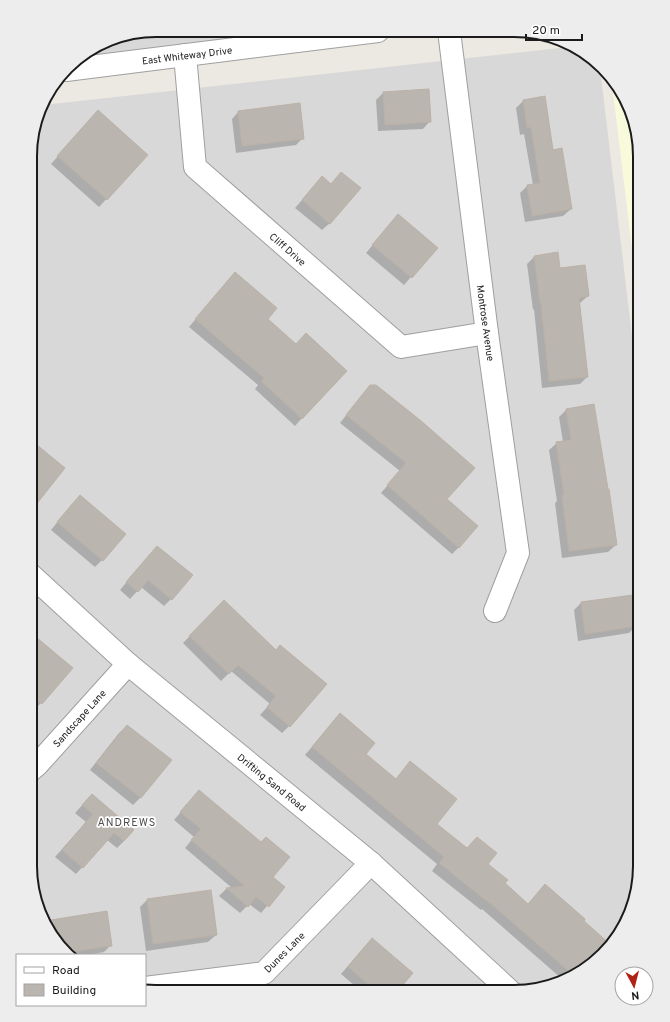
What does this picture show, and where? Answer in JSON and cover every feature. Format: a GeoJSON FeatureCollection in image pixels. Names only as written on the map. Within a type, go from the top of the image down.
{"type":"FeatureCollection","features":[{"type":"Feature","properties":{"kind":"street","name":"East Whiteway Drive"},"geometry":{"type":"LineString","coordinates":[[76,69],[330,37]]}},
{"type":"Feature","properties":{"kind":"street","name":"Montrose Avenue"},"geometry":{"type":"LineString","coordinates":[[450,37],[487,333],[518,553],[495,611]]}},
{"type":"Feature","properties":{"kind":"street","name":"Cliff Drive"},"geometry":{"type":"LineString","coordinates":[[185,55],[195,167],[401,346],[487,333]]}},
{"type":"Feature","properties":{"kind":"street","name":"Drifting Sand Road"},"geometry":{"type":"LineString","coordinates":[[37,580],[128,664],[370,863],[503,985]]}},
{"type":"Feature","properties":{"kind":"street","name":"Sandscape Lane"},"geometry":{"type":"LineString","coordinates":[[37,765],[128,664]]}},
{"type":"Feature","properties":{"kind":"street","name":"Dunes Lane"},"geometry":{"type":"LineString","coordinates":[[170,985],[264,974],[370,863]]}},
{"type":"Feature","properties":{"kind":"shaded area"},"geometry":{"type":"Polygon","coordinates":[[[148,37],[263,37],[87,59],[103,49],[111,46],[133,39],[148,37]]]}},
{"type":"Feature","properties":{"kind":"shaded area"},"geometry":{"type":"Polygon","coordinates":[[[562,48],[586,62],[601,75],[633,344],[633,874],[629,897],[617,925],[598,950],[573,969],[552,979],[537,983],[514,985],[146,984],[146,954],[77,954],[62,938],[53,925],[41,897],[37,874],[37,156],[41,125],[49,104],[562,48]]]}},
{"type":"Feature","properties":{"kind":"shaded area"},"geometry":{"type":"Polygon","coordinates":[[[613,91],[627,118],[633,148],[633,257],[613,91]]]}},
{"type":"Feature","properties":{"kind":"building"},"geometry":{"type":"Polygon","coordinates":[[[429,89],[431,122],[385,125],[383,92],[429,89]]]}},
{"type":"Feature","properties":{"kind":"building"},"geometry":{"type":"Polygon","coordinates":[[[545,96],[553,150],[562,148],[572,209],[532,216],[527,185],[540,183],[531,127],[527,128],[523,100],[545,96]]]}},
{"type":"Feature","properties":{"kind":"building"},"geometry":{"type":"Polygon","coordinates":[[[300,103],[304,139],[242,146],[238,111],[300,103]]]}},
{"type":"Feature","properties":{"kind":"building"},"geometry":{"type":"Polygon","coordinates":[[[98,110],[148,155],[107,200],[57,156],[98,110]]]}},
{"type":"Feature","properties":{"kind":"building"},"geometry":{"type":"Polygon","coordinates":[[[341,172],[361,188],[330,224],[302,200],[322,176],[331,184],[341,172]]]}},
{"type":"Feature","properties":{"kind":"building"},"geometry":{"type":"Polygon","coordinates":[[[398,214],[438,248],[412,278],[372,245],[398,214]]]}},
{"type":"Feature","properties":{"kind":"building"},"geometry":{"type":"Polygon","coordinates":[[[558,252],[560,268],[585,265],[589,296],[579,298],[588,377],[549,381],[541,303],[534,256],[558,252]]]}},
{"type":"Feature","properties":{"kind":"building"},"geometry":{"type":"Polygon","coordinates":[[[235,272],[277,308],[268,319],[296,344],[306,333],[347,371],[302,419],[261,381],[264,378],[195,319],[235,272]]]}},
{"type":"Feature","properties":{"kind":"building"},"geometry":{"type":"Polygon","coordinates":[[[370,385],[376,385],[420,420],[475,468],[447,499],[478,526],[459,548],[387,485],[406,463],[346,415],[370,385]]]}},
{"type":"Feature","properties":{"kind":"building"},"geometry":{"type":"Polygon","coordinates":[[[594,404],[617,545],[569,551],[562,495],[564,495],[556,442],[571,440],[566,409],[594,404]]]}},
{"type":"Feature","properties":{"kind":"building"},"geometry":{"type":"Polygon","coordinates":[[[37,445],[65,468],[37,503],[37,445]]]}},
{"type":"Feature","properties":{"kind":"building"},"geometry":{"type":"Polygon","coordinates":[[[80,495],[126,534],[103,561],[57,522],[80,495]]]}},
{"type":"Feature","properties":{"kind":"building"},"geometry":{"type":"Polygon","coordinates":[[[157,546],[193,575],[172,600],[148,580],[138,592],[126,582],[157,546]]]}},
{"type":"Feature","properties":{"kind":"building"},"geometry":{"type":"Polygon","coordinates":[[[633,595],[633,627],[585,634],[581,602],[633,595]]]}},
{"type":"Feature","properties":{"kind":"building"},"geometry":{"type":"Polygon","coordinates":[[[224,600],[276,650],[280,645],[327,684],[290,727],[267,707],[276,696],[238,665],[229,674],[189,636],[224,600]]]}},
{"type":"Feature","properties":{"kind":"building"},"geometry":{"type":"Polygon","coordinates":[[[37,638],[73,668],[42,704],[37,700],[37,638]]]}},
{"type":"Feature","properties":{"kind":"building"},"geometry":{"type":"Polygon","coordinates":[[[340,713],[375,743],[366,754],[396,779],[410,761],[457,799],[437,824],[467,848],[477,837],[497,853],[488,864],[508,880],[505,883],[528,904],[545,884],[585,919],[584,921],[606,940],[598,950],[586,960],[569,971],[490,903],[439,863],[444,857],[312,747],[340,713]]]}},
{"type":"Feature","properties":{"kind":"building"},"geometry":{"type":"Polygon","coordinates":[[[127,725],[172,760],[141,798],[96,763],[127,725]]]}},
{"type":"Feature","properties":{"kind":"building"},"geometry":{"type":"Polygon","coordinates":[[[199,790],[261,842],[266,837],[290,857],[273,877],[285,887],[269,907],[256,897],[248,907],[226,888],[245,886],[191,840],[201,829],[180,812],[199,790]]]}},
{"type":"Feature","properties":{"kind":"building"},"geometry":{"type":"Polygon","coordinates":[[[92,794],[134,830],[124,841],[114,833],[83,868],[62,850],[93,814],[82,805],[92,794]]]}},
{"type":"Feature","properties":{"kind":"building"},"geometry":{"type":"Polygon","coordinates":[[[211,890],[217,935],[153,944],[147,899],[211,890]]]}},
{"type":"Feature","properties":{"kind":"building"},"geometry":{"type":"Polygon","coordinates":[[[107,911],[112,946],[74,951],[62,938],[51,920],[107,911]]]}},
{"type":"Feature","properties":{"kind":"building"},"geometry":{"type":"Polygon","coordinates":[[[372,938],[413,973],[403,985],[369,985],[348,967],[372,938]]]}},
{"type":"Feature","properties":{"kind":"district","name":"ANDREWS"},"geometry":{"type":"Point","coordinates":[127,822]}}]}
